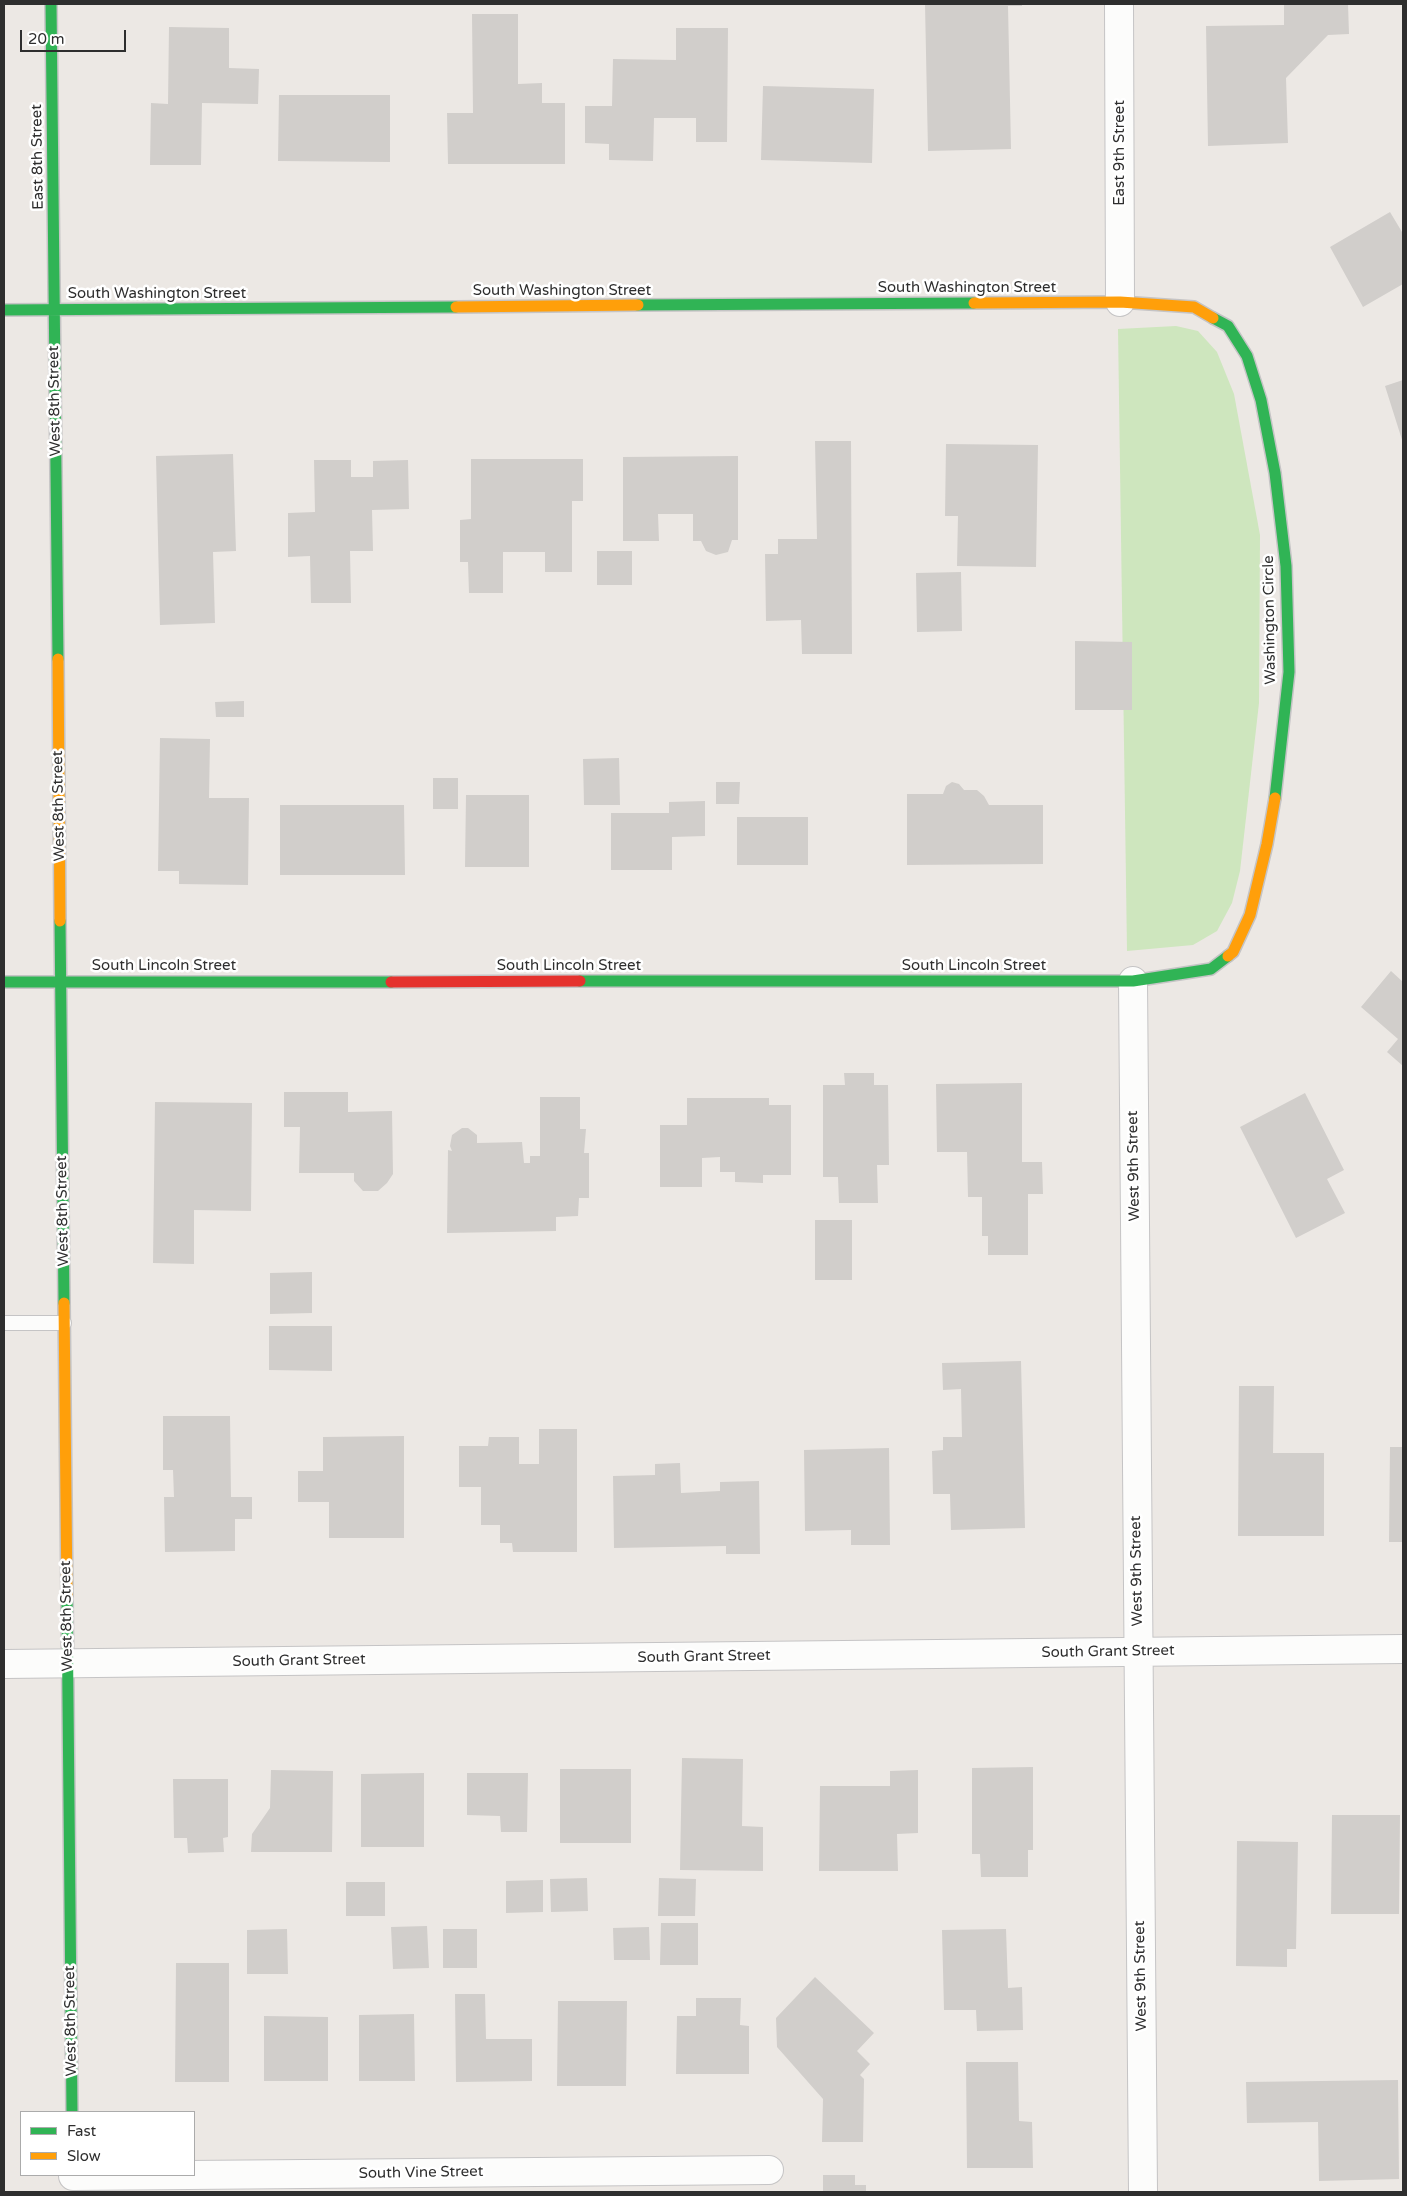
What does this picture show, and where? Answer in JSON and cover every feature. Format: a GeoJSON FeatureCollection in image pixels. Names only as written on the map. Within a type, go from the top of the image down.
{"type":"FeatureCollection","features":[{"type":"Feature","properties":{"kind":"street","name":"East 8th Street"},"geometry":{"type":"LineString","coordinates":[[51,4],[54,310]]}},
{"type":"Feature","properties":{"kind":"street","name":"East 9th Street"},"geometry":{"type":"LineString","coordinates":[[1119,4],[1120,302]]}},
{"type":"Feature","properties":{"kind":"street","name":"South Washington Street"},"geometry":{"type":"LineString","coordinates":[[4,310],[1120,302]]}},
{"type":"Feature","properties":{"kind":"street","name":"Washington Circle"},"geometry":{"type":"LineString","coordinates":[[1120,302],[1194,307],[1228,326],[1247,356],[1261,400],[1275,473],[1286,566],[1289,672],[1279,776],[1267,844],[1250,915],[1233,952],[1211,969],[1133,980]]}},
{"type":"Feature","properties":{"kind":"street","name":"West 8th Street"},"geometry":{"type":"LineString","coordinates":[[54,310],[72,2111]]}},
{"type":"Feature","properties":{"kind":"street","name":"South Lincoln Street"},"geometry":{"type":"LineString","coordinates":[[4,982],[1133,980]]}},
{"type":"Feature","properties":{"kind":"street","name":"West 9th Street"},"geometry":{"type":"LineString","coordinates":[[1133,980],[1143,2192]]}},
{"type":"Feature","properties":{"kind":"street","name":"South Grant Street"},"geometry":{"type":"LineString","coordinates":[[4,1664],[1403,1649]]}},
{"type":"Feature","properties":{"kind":"street","name":"South Vine Street"},"geometry":{"type":"LineString","coordinates":[[73,2181],[768,2170]]}},
{"type":"Feature","properties":{"kind":"lane"},"geometry":{"type":"LineString","coordinates":[[4,1323],[64,1323]]}},
{"type":"Feature","properties":{"kind":"green space"},"geometry":{"type":"Polygon","coordinates":[[[1176,326],[1198,331],[1217,352],[1234,394],[1260,535],[1259,703],[1240,871],[1232,903],[1217,931],[1193,945],[1127,951],[1118,329],[1176,326]]]}},
{"type":"Feature","properties":{"kind":"building"},"geometry":{"type":"Polygon","coordinates":[[[925,4],[1022,4],[1022,6],[1008,6],[1011,149],[928,151],[925,4]]]}},
{"type":"Feature","properties":{"kind":"building"},"geometry":{"type":"Polygon","coordinates":[[[1284,4],[1348,4],[1349,34],[1328,35],[1286,78],[1288,143],[1208,146],[1206,26],[1284,25],[1284,4]]]}},
{"type":"Feature","properties":{"kind":"building"},"geometry":{"type":"Polygon","coordinates":[[[472,14],[518,14],[518,84],[542,83],[542,103],[565,103],[565,164],[448,164],[447,113],[473,113],[472,14]]]}},
{"type":"Feature","properties":{"kind":"building"},"geometry":{"type":"Polygon","coordinates":[[[169,27],[229,28],[229,68],[259,69],[258,104],[202,103],[201,165],[150,165],[151,103],[168,104],[169,27]]]}},
{"type":"Feature","properties":{"kind":"building"},"geometry":{"type":"Polygon","coordinates":[[[676,28],[728,28],[727,142],[696,142],[696,118],[654,118],[653,161],[609,160],[609,144],[585,143],[585,106],[612,106],[613,59],[676,60],[676,28]]]}},
{"type":"Feature","properties":{"kind":"building"},"geometry":{"type":"Polygon","coordinates":[[[763,86],[874,89],[872,163],[761,160],[763,86]]]}},
{"type":"Feature","properties":{"kind":"building"},"geometry":{"type":"Polygon","coordinates":[[[279,95],[390,95],[390,162],[278,161],[279,95]]]}},
{"type":"Feature","properties":{"kind":"building"},"geometry":{"type":"Polygon","coordinates":[[[1390,212],[1403,231],[1403,284],[1363,307],[1330,247],[1390,212]]]}},
{"type":"Feature","properties":{"kind":"building"},"geometry":{"type":"Polygon","coordinates":[[[1403,380],[1403,443],[1385,386],[1403,380]]]}},
{"type":"Feature","properties":{"kind":"building"},"geometry":{"type":"Polygon","coordinates":[[[815,441],[851,441],[852,654],[802,654],[801,620],[766,621],[765,554],[778,554],[778,539],[817,539],[815,441]]]}},
{"type":"Feature","properties":{"kind":"building"},"geometry":{"type":"Polygon","coordinates":[[[946,444],[1038,445],[1036,567],[957,566],[958,516],[945,516],[946,444]]]}},
{"type":"Feature","properties":{"kind":"building"},"geometry":{"type":"Polygon","coordinates":[[[233,454],[236,551],[213,552],[215,623],[160,625],[156,456],[233,454]]]}},
{"type":"Feature","properties":{"kind":"building"},"geometry":{"type":"Polygon","coordinates":[[[738,456],[738,540],[732,540],[728,552],[716,555],[706,551],[701,541],[693,541],[693,514],[658,514],[659,541],[623,541],[623,457],[738,456]]]}},
{"type":"Feature","properties":{"kind":"building"},"geometry":{"type":"Polygon","coordinates":[[[471,459],[583,459],[583,501],[572,501],[572,572],[545,572],[545,552],[503,552],[503,593],[469,593],[468,562],[460,562],[460,520],[471,519],[471,459]]]}},
{"type":"Feature","properties":{"kind":"building"},"geometry":{"type":"Polygon","coordinates":[[[314,460],[351,460],[351,477],[373,477],[373,461],[408,460],[409,509],[372,510],[373,551],[350,551],[351,603],[311,603],[310,556],[288,557],[288,513],[315,512],[314,460]]]}},
{"type":"Feature","properties":{"kind":"building"},"geometry":{"type":"Polygon","coordinates":[[[597,551],[632,551],[632,585],[597,585],[597,551]]]}},
{"type":"Feature","properties":{"kind":"building"},"geometry":{"type":"Polygon","coordinates":[[[961,572],[962,631],[917,632],[916,573],[961,572]]]}},
{"type":"Feature","properties":{"kind":"building"},"geometry":{"type":"Polygon","coordinates":[[[1075,641],[1132,642],[1132,710],[1075,710],[1075,641]]]}},
{"type":"Feature","properties":{"kind":"building"},"geometry":{"type":"Polygon","coordinates":[[[244,701],[244,717],[216,717],[215,702],[244,701]]]}},
{"type":"Feature","properties":{"kind":"building"},"geometry":{"type":"Polygon","coordinates":[[[160,738],[210,739],[209,798],[249,798],[248,885],[179,884],[179,871],[158,871],[160,738]]]}},
{"type":"Feature","properties":{"kind":"building"},"geometry":{"type":"Polygon","coordinates":[[[619,758],[620,805],[584,805],[583,759],[619,758]]]}},
{"type":"Feature","properties":{"kind":"building"},"geometry":{"type":"Polygon","coordinates":[[[433,778],[458,778],[458,809],[433,809],[433,778]]]}},
{"type":"Feature","properties":{"kind":"building"},"geometry":{"type":"Polygon","coordinates":[[[716,782],[740,782],[739,804],[716,804],[716,782]]]}},
{"type":"Feature","properties":{"kind":"building"},"geometry":{"type":"Polygon","coordinates":[[[952,782],[959,784],[964,790],[977,790],[984,796],[989,805],[1043,805],[1043,864],[907,865],[907,794],[943,794],[946,786],[952,782]]]}},
{"type":"Feature","properties":{"kind":"building"},"geometry":{"type":"Polygon","coordinates":[[[466,795],[529,795],[529,867],[465,867],[466,795]]]}},
{"type":"Feature","properties":{"kind":"building"},"geometry":{"type":"Polygon","coordinates":[[[705,801],[705,836],[672,837],[672,870],[611,870],[611,813],[669,813],[669,802],[705,801]]]}},
{"type":"Feature","properties":{"kind":"building"},"geometry":{"type":"Polygon","coordinates":[[[280,805],[404,805],[405,875],[280,875],[280,805]]]}},
{"type":"Feature","properties":{"kind":"building"},"geometry":{"type":"Polygon","coordinates":[[[737,817],[808,817],[808,865],[737,865],[737,817]]]}},
{"type":"Feature","properties":{"kind":"building"},"geometry":{"type":"Polygon","coordinates":[[[1391,971],[1403,982],[1403,1066],[1387,1052],[1398,1039],[1361,1007],[1391,971]]]}},
{"type":"Feature","properties":{"kind":"building"},"geometry":{"type":"Polygon","coordinates":[[[844,1073],[874,1073],[874,1085],[888,1085],[889,1165],[877,1165],[878,1203],[839,1203],[838,1177],[823,1177],[823,1085],[845,1085],[844,1073]]]}},
{"type":"Feature","properties":{"kind":"building"},"geometry":{"type":"Polygon","coordinates":[[[1022,1083],[1022,1162],[1042,1162],[1043,1194],[1028,1194],[1028,1255],[988,1255],[988,1236],[982,1236],[982,1197],[968,1197],[967,1152],[937,1152],[936,1084],[1022,1083]]]}},
{"type":"Feature","properties":{"kind":"building"},"geometry":{"type":"Polygon","coordinates":[[[284,1092],[348,1092],[348,1112],[392,1111],[393,1174],[387,1183],[378,1191],[363,1191],[354,1181],[354,1173],[299,1173],[300,1127],[284,1127],[284,1092]]]}},
{"type":"Feature","properties":{"kind":"building"},"geometry":{"type":"Polygon","coordinates":[[[1305,1093],[1344,1170],[1327,1179],[1345,1213],[1296,1238],[1240,1127],[1305,1093]]]}},
{"type":"Feature","properties":{"kind":"building"},"geometry":{"type":"Polygon","coordinates":[[[540,1097],[580,1097],[580,1129],[586,1129],[584,1153],[589,1153],[589,1198],[579,1198],[578,1216],[556,1217],[556,1231],[447,1233],[448,1150],[452,1151],[450,1146],[452,1135],[462,1128],[468,1128],[477,1135],[477,1143],[522,1142],[524,1163],[530,1163],[530,1156],[540,1156],[540,1097]]]}},
{"type":"Feature","properties":{"kind":"building"},"geometry":{"type":"Polygon","coordinates":[[[687,1098],[769,1098],[769,1105],[791,1105],[791,1175],[763,1175],[763,1183],[735,1182],[735,1172],[720,1172],[720,1157],[702,1158],[702,1187],[660,1187],[660,1125],[687,1125],[687,1098]]]}},
{"type":"Feature","properties":{"kind":"building"},"geometry":{"type":"Polygon","coordinates":[[[155,1102],[252,1103],[251,1211],[194,1210],[194,1264],[153,1263],[155,1102]]]}},
{"type":"Feature","properties":{"kind":"building"},"geometry":{"type":"Polygon","coordinates":[[[815,1220],[852,1220],[852,1280],[815,1280],[815,1220]]]}},
{"type":"Feature","properties":{"kind":"building"},"geometry":{"type":"Polygon","coordinates":[[[312,1272],[312,1313],[270,1314],[270,1273],[312,1272]]]}},
{"type":"Feature","properties":{"kind":"building"},"geometry":{"type":"Polygon","coordinates":[[[269,1326],[332,1326],[332,1371],[269,1370],[269,1326]]]}},
{"type":"Feature","properties":{"kind":"building"},"geometry":{"type":"Polygon","coordinates":[[[1021,1361],[1025,1528],[951,1530],[950,1494],[933,1494],[932,1451],[943,1450],[943,1437],[962,1437],[961,1389],[943,1390],[942,1363],[1021,1361]]]}},
{"type":"Feature","properties":{"kind":"building"},"geometry":{"type":"Polygon","coordinates":[[[1239,1386],[1274,1386],[1273,1453],[1324,1453],[1324,1536],[1238,1536],[1239,1386]]]}},
{"type":"Feature","properties":{"kind":"building"},"geometry":{"type":"Polygon","coordinates":[[[163,1416],[230,1416],[231,1497],[252,1497],[252,1519],[235,1519],[235,1551],[165,1552],[164,1497],[174,1497],[173,1470],[163,1470],[163,1416]]]}},
{"type":"Feature","properties":{"kind":"building"},"geometry":{"type":"Polygon","coordinates":[[[539,1429],[577,1429],[577,1552],[513,1552],[512,1543],[500,1543],[500,1525],[481,1525],[481,1487],[459,1487],[459,1446],[488,1446],[489,1437],[519,1437],[519,1464],[539,1464],[539,1429]]]}},
{"type":"Feature","properties":{"kind":"building"},"geometry":{"type":"Polygon","coordinates":[[[404,1436],[404,1538],[329,1538],[329,1502],[298,1502],[298,1471],[323,1471],[323,1437],[404,1436]]]}},
{"type":"Feature","properties":{"kind":"building"},"geometry":{"type":"Polygon","coordinates":[[[1390,1447],[1403,1447],[1403,1542],[1389,1542],[1390,1447]]]}},
{"type":"Feature","properties":{"kind":"building"},"geometry":{"type":"Polygon","coordinates":[[[889,1448],[890,1545],[851,1545],[851,1530],[805,1531],[804,1450],[889,1448]]]}},
{"type":"Feature","properties":{"kind":"building"},"geometry":{"type":"Polygon","coordinates":[[[680,1463],[681,1493],[720,1491],[720,1482],[759,1481],[760,1554],[726,1554],[726,1546],[614,1548],[613,1476],[655,1475],[655,1464],[680,1463]]]}},
{"type":"Feature","properties":{"kind":"building"},"geometry":{"type":"Polygon","coordinates":[[[682,1758],[743,1759],[742,1826],[763,1827],[763,1871],[680,1870],[682,1758]]]}},
{"type":"Feature","properties":{"kind":"building"},"geometry":{"type":"Polygon","coordinates":[[[1033,1767],[1033,1850],[1028,1850],[1028,1877],[981,1877],[980,1854],[972,1854],[972,1768],[1033,1767]]]}},
{"type":"Feature","properties":{"kind":"building"},"geometry":{"type":"Polygon","coordinates":[[[560,1769],[631,1769],[631,1843],[560,1843],[560,1769]]]}},
{"type":"Feature","properties":{"kind":"building"},"geometry":{"type":"Polygon","coordinates":[[[271,1770],[333,1771],[332,1852],[251,1852],[252,1834],[270,1808],[271,1770]]]}},
{"type":"Feature","properties":{"kind":"building"},"geometry":{"type":"Polygon","coordinates":[[[918,1770],[918,1833],[897,1834],[898,1871],[819,1871],[820,1786],[890,1786],[890,1771],[918,1770]]]}},
{"type":"Feature","properties":{"kind":"building"},"geometry":{"type":"Polygon","coordinates":[[[424,1773],[424,1847],[361,1847],[361,1774],[424,1773]]]}},
{"type":"Feature","properties":{"kind":"building"},"geometry":{"type":"Polygon","coordinates":[[[467,1773],[528,1773],[527,1832],[501,1832],[500,1816],[467,1815],[467,1773]]]}},
{"type":"Feature","properties":{"kind":"building"},"geometry":{"type":"Polygon","coordinates":[[[173,1779],[228,1779],[228,1837],[223,1838],[224,1852],[188,1853],[187,1838],[174,1838],[173,1779]]]}},
{"type":"Feature","properties":{"kind":"building"},"geometry":{"type":"Polygon","coordinates":[[[1332,1815],[1400,1815],[1399,1914],[1331,1914],[1332,1815]]]}},
{"type":"Feature","properties":{"kind":"building"},"geometry":{"type":"Polygon","coordinates":[[[1237,1841],[1298,1842],[1296,1949],[1287,1949],[1287,1967],[1236,1966],[1237,1841]]]}},
{"type":"Feature","properties":{"kind":"building"},"geometry":{"type":"Polygon","coordinates":[[[587,1878],[588,1911],[551,1912],[550,1879],[587,1878]]]}},
{"type":"Feature","properties":{"kind":"building"},"geometry":{"type":"Polygon","coordinates":[[[659,1878],[696,1879],[695,1916],[658,1916],[659,1878]]]}},
{"type":"Feature","properties":{"kind":"building"},"geometry":{"type":"Polygon","coordinates":[[[543,1880],[543,1912],[506,1913],[506,1881],[543,1880]]]}},
{"type":"Feature","properties":{"kind":"building"},"geometry":{"type":"Polygon","coordinates":[[[346,1882],[385,1882],[385,1916],[346,1916],[346,1882]]]}},
{"type":"Feature","properties":{"kind":"building"},"geometry":{"type":"Polygon","coordinates":[[[661,1923],[698,1923],[698,1965],[660,1965],[661,1923]]]}},
{"type":"Feature","properties":{"kind":"building"},"geometry":{"type":"Polygon","coordinates":[[[427,1926],[429,1968],[393,1969],[391,1927],[427,1926]]]}},
{"type":"Feature","properties":{"kind":"building"},"geometry":{"type":"Polygon","coordinates":[[[649,1927],[650,1960],[614,1960],[613,1928],[649,1927]]]}},
{"type":"Feature","properties":{"kind":"building"},"geometry":{"type":"Polygon","coordinates":[[[287,1929],[288,1974],[247,1974],[247,1930],[287,1929]]]}},
{"type":"Feature","properties":{"kind":"building"},"geometry":{"type":"Polygon","coordinates":[[[443,1929],[477,1929],[477,1968],[443,1968],[443,1929]]]}},
{"type":"Feature","properties":{"kind":"building"},"geometry":{"type":"Polygon","coordinates":[[[1006,1929],[1008,1988],[1022,1987],[1023,2030],[977,2031],[976,2010],[944,2010],[942,1930],[1006,1929]]]}},
{"type":"Feature","properties":{"kind":"building"},"geometry":{"type":"Polygon","coordinates":[[[176,1963],[229,1963],[229,2082],[175,2082],[176,1963]]]}},
{"type":"Feature","properties":{"kind":"building"},"geometry":{"type":"Polygon","coordinates":[[[815,1977],[874,2033],[857,2051],[870,2064],[860,2075],[864,2079],[863,2142],[822,2142],[823,2099],[777,2047],[776,2018],[815,1977]]]}},
{"type":"Feature","properties":{"kind":"building"},"geometry":{"type":"Polygon","coordinates":[[[455,1994],[485,1994],[486,2039],[532,2039],[532,2081],[456,2082],[455,1994]]]}},
{"type":"Feature","properties":{"kind":"building"},"geometry":{"type":"Polygon","coordinates":[[[696,1998],[741,1998],[740,2025],[749,2026],[749,2074],[676,2074],[677,2016],[696,2016],[696,1998]]]}},
{"type":"Feature","properties":{"kind":"building"},"geometry":{"type":"Polygon","coordinates":[[[558,2001],[627,2001],[626,2086],[557,2086],[558,2001]]]}},
{"type":"Feature","properties":{"kind":"building"},"geometry":{"type":"Polygon","coordinates":[[[414,2014],[415,2081],[359,2081],[359,2015],[414,2014]]]}},
{"type":"Feature","properties":{"kind":"building"},"geometry":{"type":"Polygon","coordinates":[[[264,2016],[328,2017],[328,2081],[264,2081],[264,2016]]]}},
{"type":"Feature","properties":{"kind":"building"},"geometry":{"type":"Polygon","coordinates":[[[966,2062],[1018,2062],[1019,2121],[1032,2122],[1033,2168],[967,2168],[966,2062]]]}},
{"type":"Feature","properties":{"kind":"building"},"geometry":{"type":"Polygon","coordinates":[[[1398,2080],[1399,2179],[1319,2181],[1318,2122],[1247,2123],[1246,2082],[1398,2080]]]}},
{"type":"Feature","properties":{"kind":"building"},"geometry":{"type":"Polygon","coordinates":[[[823,2175],[855,2175],[855,2185],[866,2185],[866,2192],[823,2192],[823,2175]]]}},
{"type":"Feature","properties":{"kind":"traffic: fast"},"geometry":{"type":"LineString","coordinates":[[51,4],[58,659]]}},
{"type":"Feature","properties":{"kind":"traffic: fast"},"geometry":{"type":"LineString","coordinates":[[638,305],[974,303]]}},
{"type":"Feature","properties":{"kind":"traffic: fast"},"geometry":{"type":"LineString","coordinates":[[4,310],[456,307]]}},
{"type":"Feature","properties":{"kind":"traffic: fast"},"geometry":{"type":"LineString","coordinates":[[1213,318],[1228,326],[1247,356],[1261,400],[1275,473],[1286,566],[1289,672],[1275,798]]}},
{"type":"Feature","properties":{"kind":"traffic: fast"},"geometry":{"type":"LineString","coordinates":[[60,921],[64,1303]]}},
{"type":"Feature","properties":{"kind":"traffic: fast"},"geometry":{"type":"LineString","coordinates":[[580,981],[1133,981],[1211,969],[1228,956]]}},
{"type":"Feature","properties":{"kind":"traffic: fast"},"geometry":{"type":"LineString","coordinates":[[4,982],[391,982]]}},
{"type":"Feature","properties":{"kind":"traffic: fast"},"geometry":{"type":"LineString","coordinates":[[67,1598],[72,2111]]}},
{"type":"Feature","properties":{"kind":"traffic: slow"},"geometry":{"type":"LineString","coordinates":[[974,303],[1120,302],[1194,307],[1213,318]]}},
{"type":"Feature","properties":{"kind":"traffic: slow"},"geometry":{"type":"LineString","coordinates":[[456,307],[638,305]]}},
{"type":"Feature","properties":{"kind":"traffic: slow"},"geometry":{"type":"LineString","coordinates":[[58,659],[60,921]]}},
{"type":"Feature","properties":{"kind":"traffic: slow"},"geometry":{"type":"LineString","coordinates":[[1228,956],[1233,952],[1250,915],[1267,844],[1275,798]]}},
{"type":"Feature","properties":{"kind":"traffic: slow"},"geometry":{"type":"LineString","coordinates":[[64,1303],[67,1598]]}},
{"type":"Feature","properties":{"kind":"traffic: jam"},"geometry":{"type":"LineString","coordinates":[[391,982],[580,981]]}}]}
